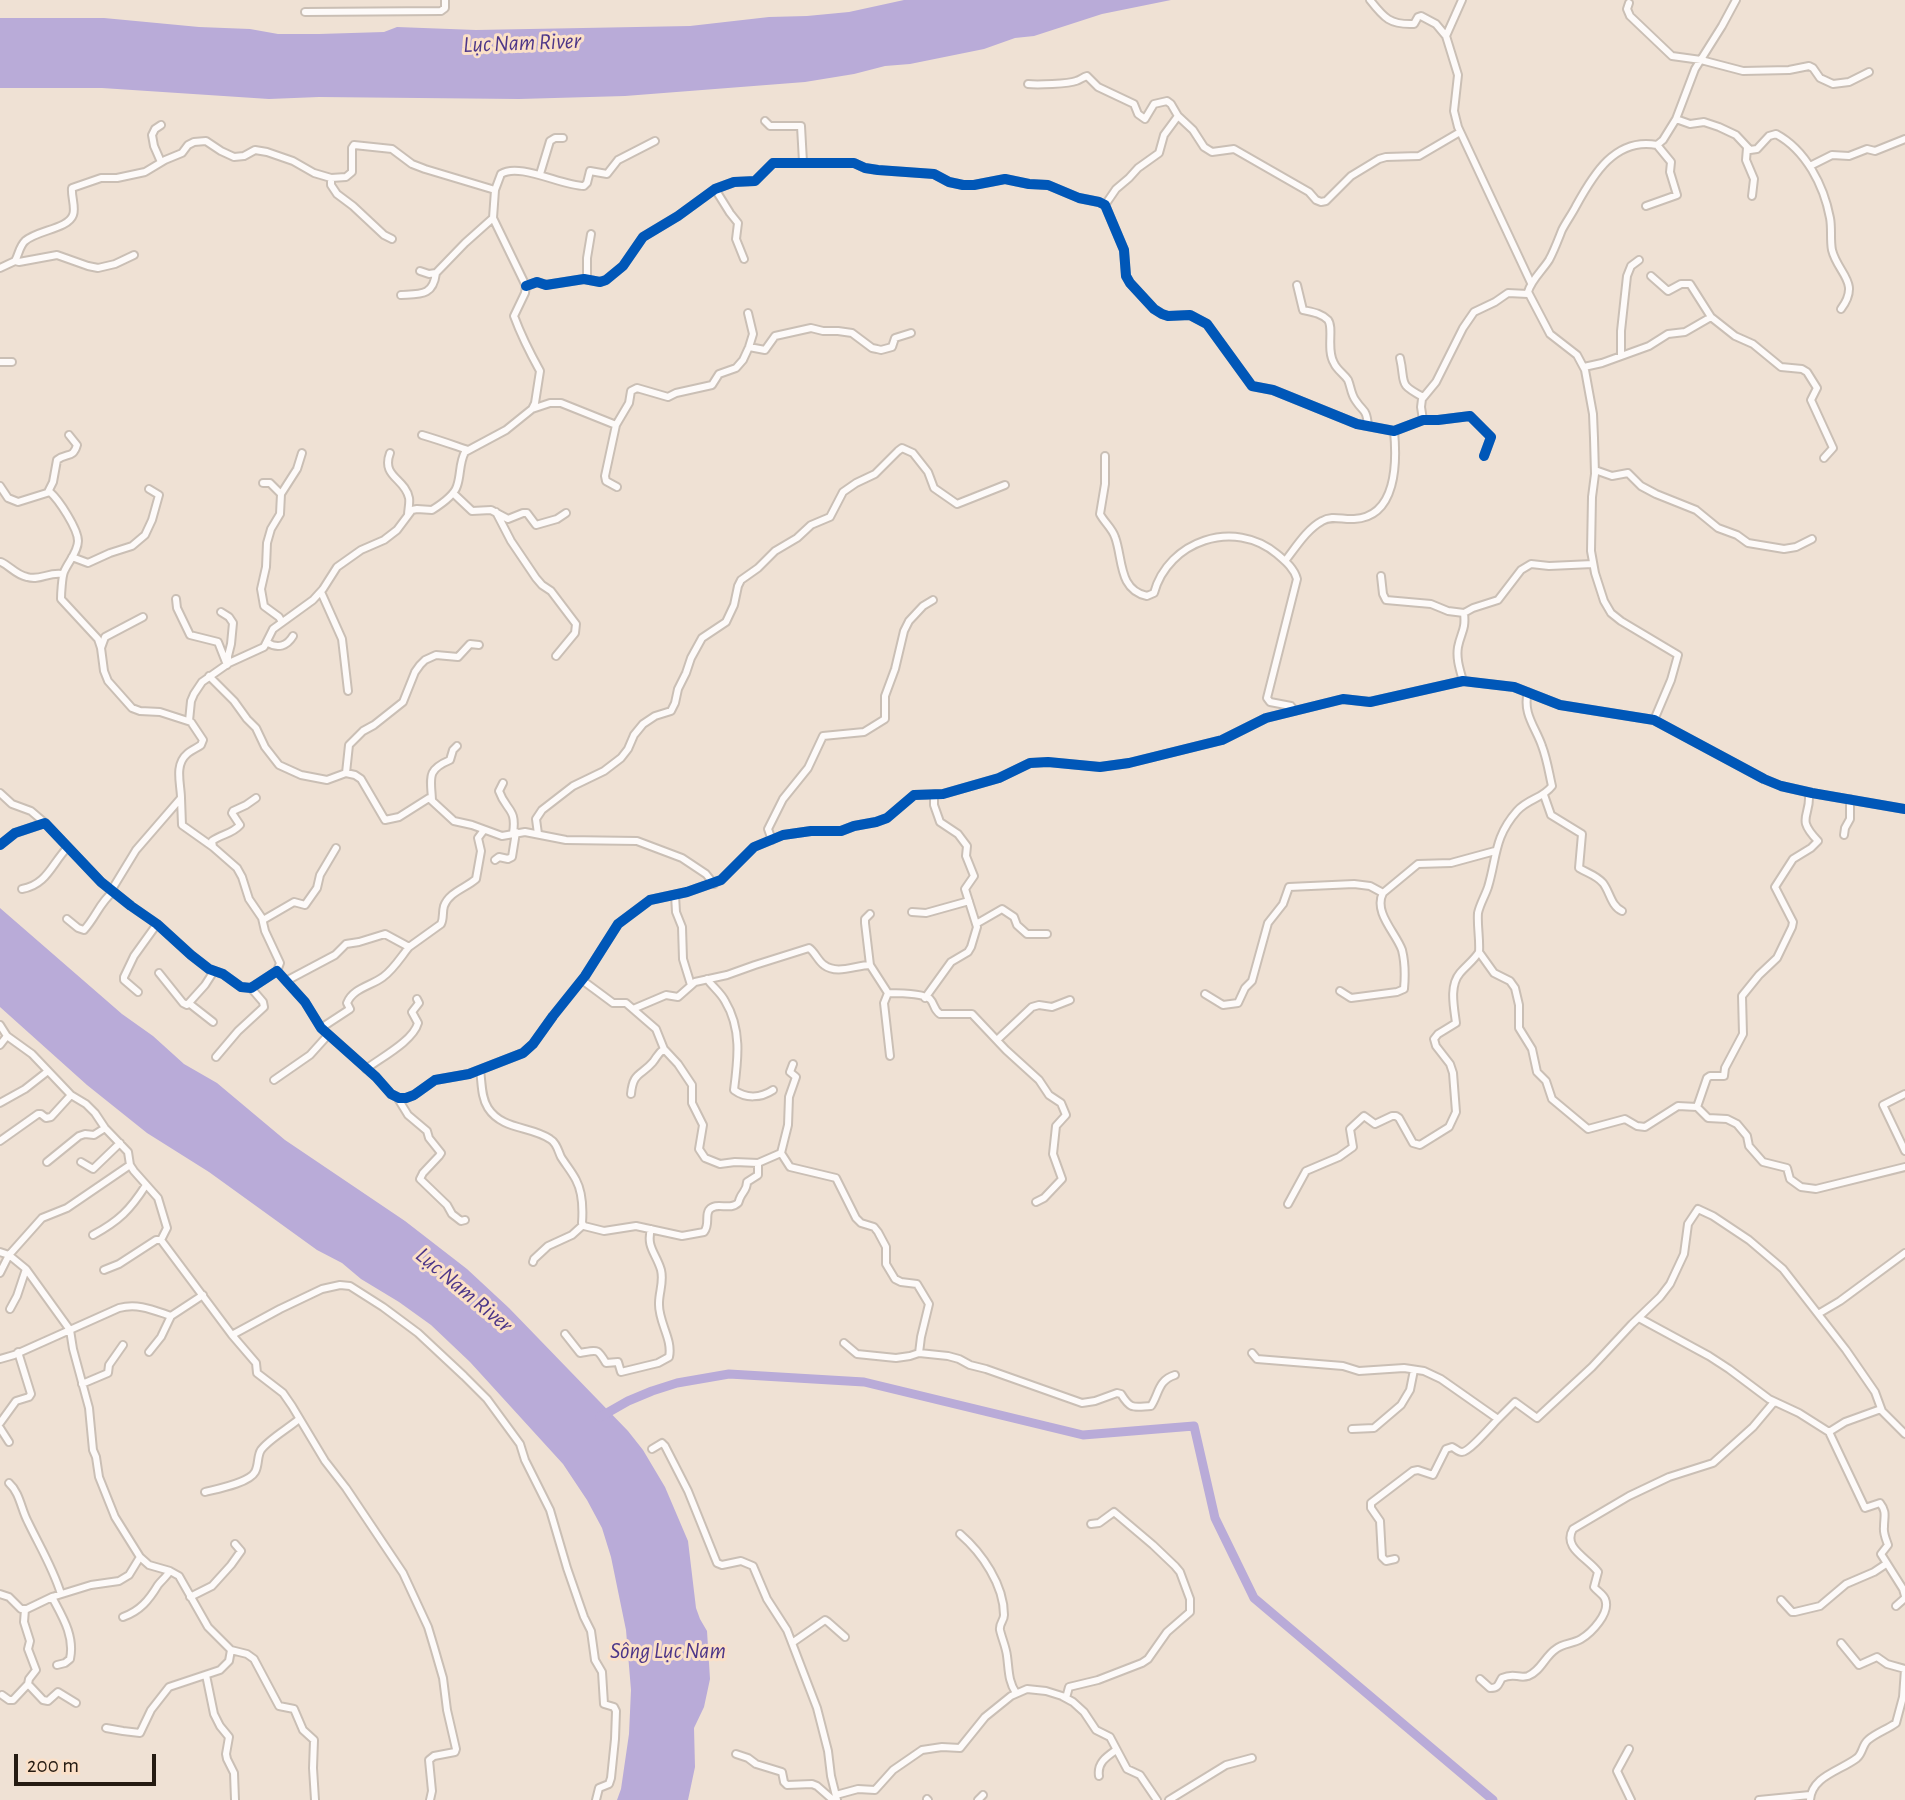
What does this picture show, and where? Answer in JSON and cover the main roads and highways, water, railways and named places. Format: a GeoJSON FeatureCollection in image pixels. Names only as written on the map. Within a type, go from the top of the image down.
{"type":"FeatureCollection","features":[{"type":"Feature","properties":{"kind":"water","name":"Lục Nam River"},"geometry":{"type":"Polygon","coordinates":[[[904,0],[1171,0],[1102,14],[984,49],[854,74],[805,82],[625,96],[519,99],[269,99],[102,88],[0,88],[0,18],[104,18],[250,29],[278,34],[319,34],[384,32],[397,27],[476,30],[690,26],[849,12],[904,0]]]}},
{"type":"Feature","properties":{"kind":"water","name":"Sông Lục Nam"},"geometry":{"type":"Polygon","coordinates":[[[0,908],[184,1064],[217,1083],[285,1140],[405,1221],[467,1269],[509,1308],[628,1431],[643,1450],[665,1487],[688,1541],[696,1608],[707,1631],[710,1679],[704,1707],[694,1728],[695,1767],[688,1800],[617,1800],[629,1734],[631,1690],[626,1630],[611,1557],[602,1528],[563,1464],[470,1362],[431,1325],[361,1279],[342,1263],[317,1250],[209,1172],[147,1133],[87,1085],[0,1007],[0,908]]]}},
{"type":"Feature","properties":{"kind":"waterway"},"geometry":{"type":"LineString","coordinates":[[600,1417],[652,1391],[677,1383],[729,1374],[864,1382],[1083,1435],[1194,1426],[1215,1518],[1254,1598],[1493,1800]]}}]}
